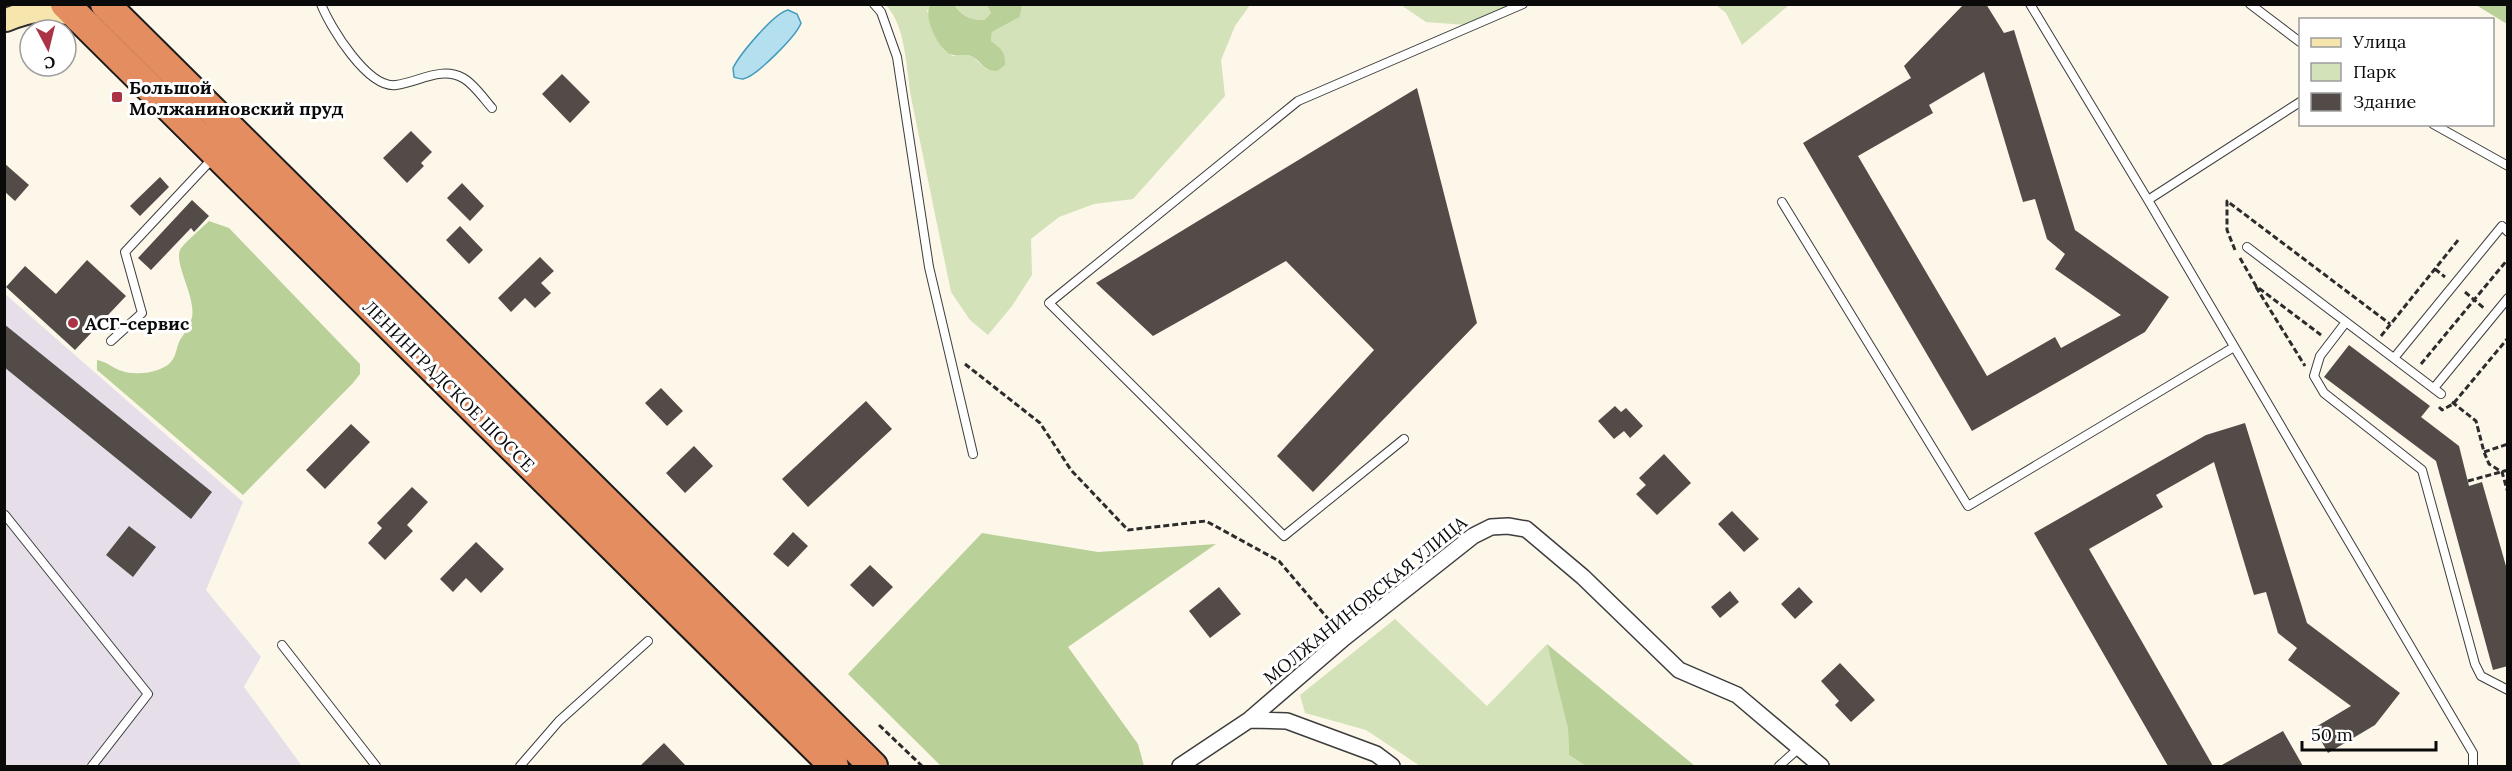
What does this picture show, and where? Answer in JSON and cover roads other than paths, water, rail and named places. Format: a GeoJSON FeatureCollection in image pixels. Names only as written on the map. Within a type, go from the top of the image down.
{"type":"FeatureCollection","features":[{"type":"Feature","properties":{"kind":"highway","name":"ЛЕНИНГРАДСКОЕ ШОССЕ"},"geometry":{"type":"LineString","coordinates":[[105,4],[873,766]]}},
{"type":"Feature","properties":{"kind":"highway","name":"ЛЕНИНГРАДСКОЕ ШОССЕ"},"geometry":{"type":"LineString","coordinates":[[70,10],[834,766]]}},
{"type":"Feature","properties":{"kind":"street"},"geometry":{"type":"LineString","coordinates":[[7,16],[32,10],[70,10]]}},
{"type":"Feature","properties":{"kind":"street","name":"МОЛЖАНИНОВСКАЯ УЛИЦА"},"geometry":{"type":"LineString","coordinates":[[1180,766],[1249,720],[1344,638],[1473,536],[1491,527],[1508,526],[1526,529],[1583,576],[1679,670],[1737,694],[1821,766]]}},
{"type":"Feature","properties":{"kind":"street"},"geometry":{"type":"LineString","coordinates":[[1249,720],[1287,721],[1376,754],[1392,766]]}},
{"type":"Feature","properties":{"kind":"lane"},"geometry":{"type":"LineString","coordinates":[[321,4],[350,54],[373,78],[394,86],[445,73],[464,78],[492,108]]}},
{"type":"Feature","properties":{"kind":"lane"},"geometry":{"type":"LineString","coordinates":[[874,4],[881,12],[897,57],[929,267],[973,454]]}},
{"type":"Feature","properties":{"kind":"lane"},"geometry":{"type":"LineString","coordinates":[[1404,439],[1284,536],[1049,303],[1298,102],[1523,4]]}},
{"type":"Feature","properties":{"kind":"lane"},"geometry":{"type":"LineString","coordinates":[[2030,4],[2473,753],[2473,766]]}},
{"type":"Feature","properties":{"kind":"lane"},"geometry":{"type":"LineString","coordinates":[[2250,4],[2299,41]]}},
{"type":"Feature","properties":{"kind":"lane"},"geometry":{"type":"LineString","coordinates":[[2148,200],[2299,103]]}},
{"type":"Feature","properties":{"kind":"lane"},"geometry":{"type":"LineString","coordinates":[[2437,126],[2508,166]]}},
{"type":"Feature","properties":{"kind":"lane"},"geometry":{"type":"LineString","coordinates":[[111,341],[142,313],[125,252],[216,155]]}},
{"type":"Feature","properties":{"kind":"lane"},"geometry":{"type":"LineString","coordinates":[[1782,202],[1968,506],[2234,347]]}},
{"type":"Feature","properties":{"kind":"lane"},"geometry":{"type":"LineString","coordinates":[[2394,358],[2454,284],[2505,229],[2508,218]]}},
{"type":"Feature","properties":{"kind":"lane"},"geometry":{"type":"LineString","coordinates":[[2247,248],[2441,394]]}},
{"type":"Feature","properties":{"kind":"lane"},"geometry":{"type":"LineString","coordinates":[[2434,388],[2508,298]]}},
{"type":"Feature","properties":{"kind":"lane"},"geometry":{"type":"LineString","coordinates":[[2346,322],[2320,356],[2314,376],[2324,393],[2422,470],[2475,664],[2481,676],[2508,690]]}},
{"type":"Feature","properties":{"kind":"lane"},"geometry":{"type":"LineString","coordinates":[[5,515],[148,694],[92,766]]}},
{"type":"Feature","properties":{"kind":"lane"},"geometry":{"type":"LineString","coordinates":[[520,766],[559,721],[648,641]]}},
{"type":"Feature","properties":{"kind":"lane"},"geometry":{"type":"LineString","coordinates":[[282,645],[376,766]]}},
{"type":"Feature","properties":{"kind":"lane"},"geometry":{"type":"LineString","coordinates":[[1779,766],[1799,748]]}},
{"type":"Feature","properties":{"kind":"water"},"geometry":{"type":"Polygon","coordinates":[[[788,10],[797,14],[801,23],[798,29],[757,71],[743,79],[734,77],[733,68],[750,44],[774,18],[788,10]]]}},
{"type":"Feature","properties":{"kind":"place","name":"Большой Молжаниновский пруд"},"geometry":{"type":"Point","coordinates":[117,97]}},
{"type":"Feature","properties":{"kind":"place","name":"АСГ-сервис"},"geometry":{"type":"Point","coordinates":[73,323]}}]}
